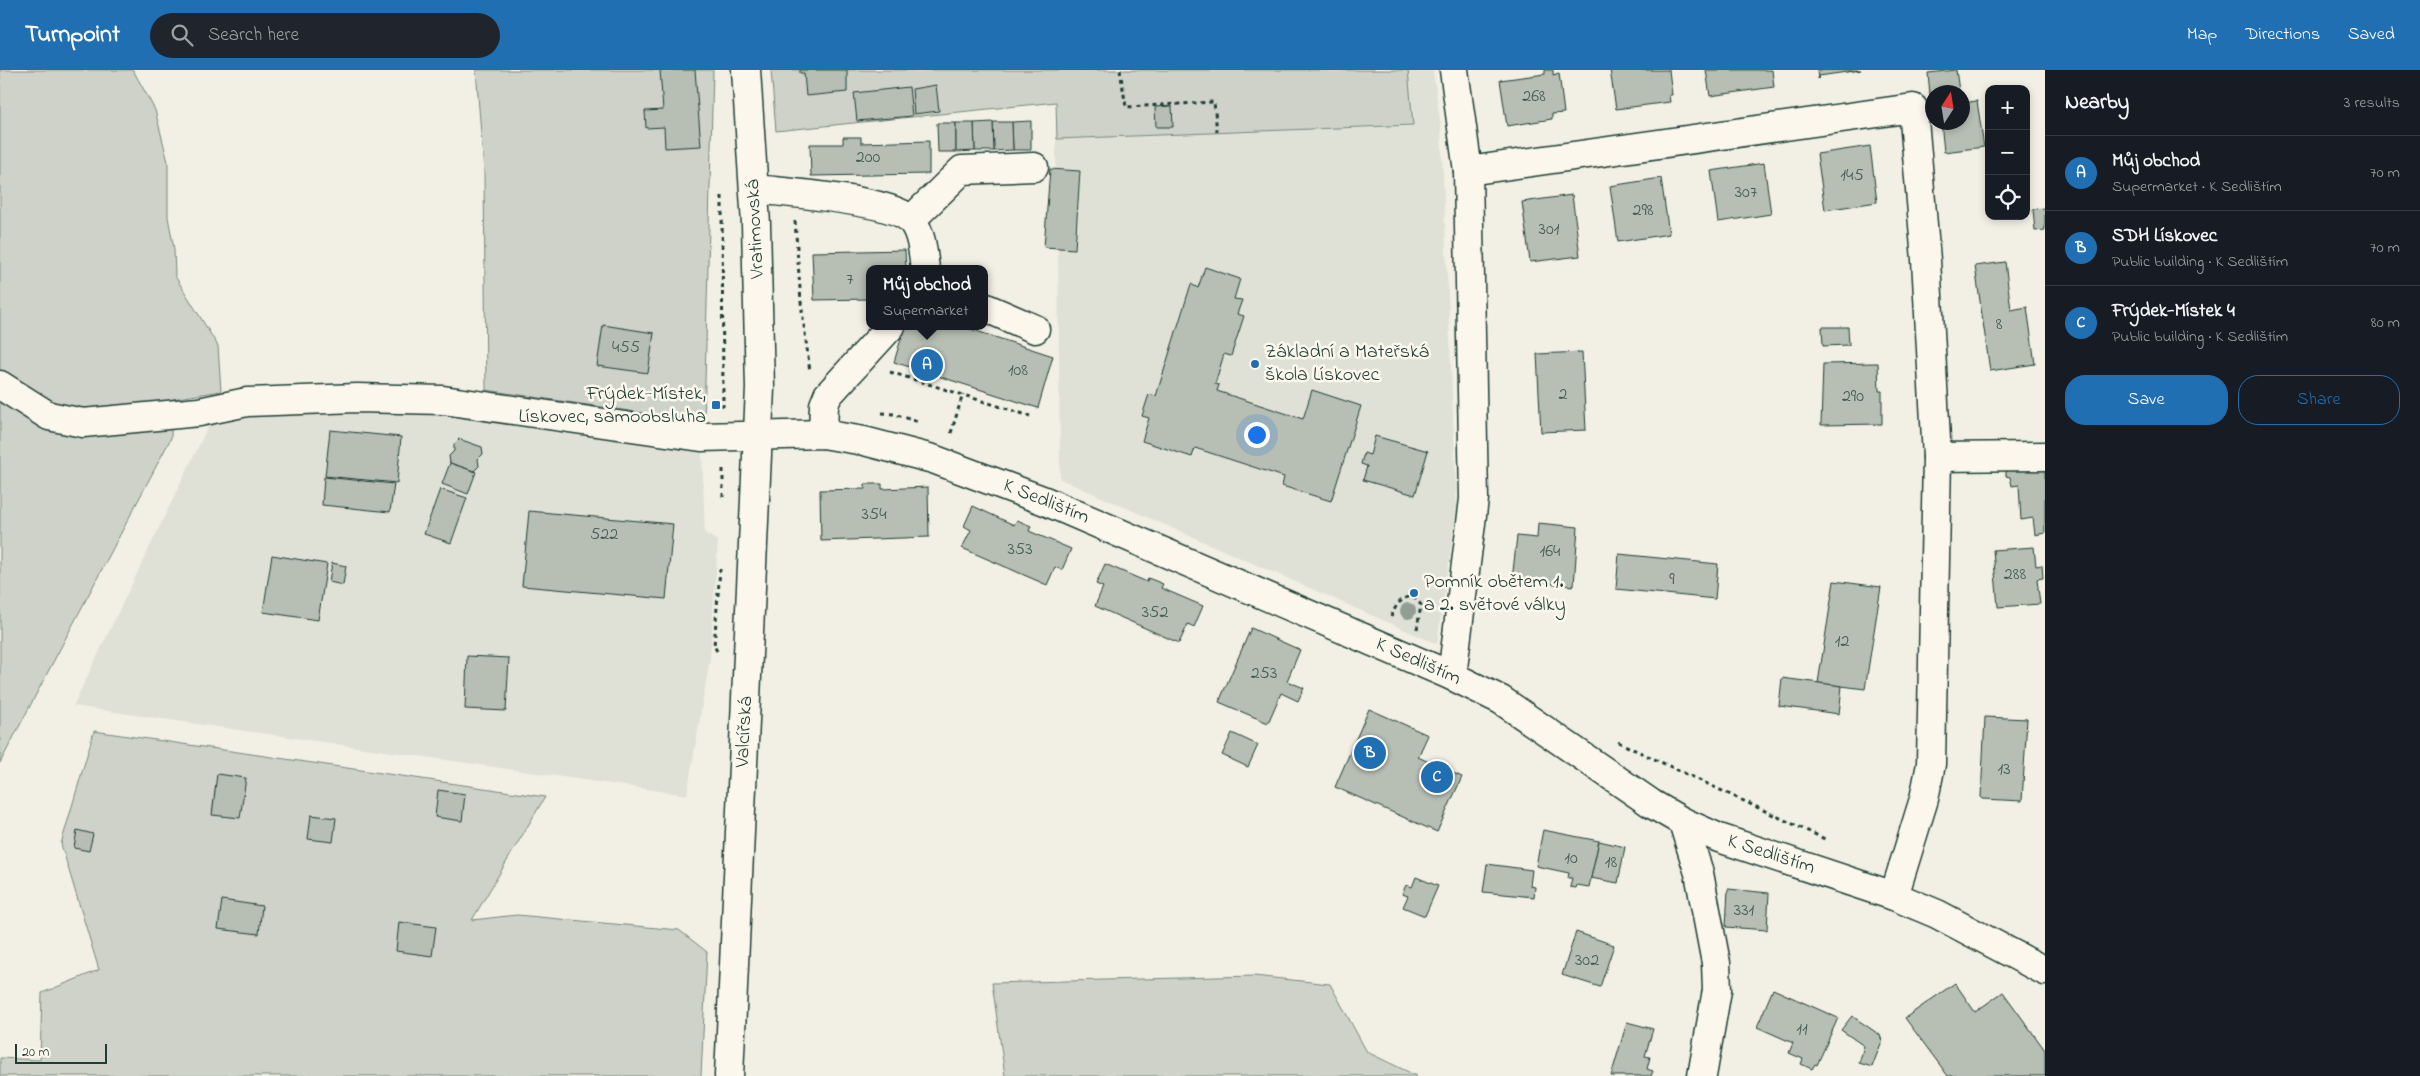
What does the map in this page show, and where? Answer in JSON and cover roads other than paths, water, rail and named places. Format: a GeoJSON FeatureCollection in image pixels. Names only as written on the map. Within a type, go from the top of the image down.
{"type":"FeatureCollection","features":[{"type":"Feature","properties":{"kind":"street","name":"Vratimovská"},"geometry":{"type":"LineString","coordinates":[[746,70],[755,189],[760,388]]}},
{"type":"Feature","properties":{"kind":"street"},"geometry":{"type":"LineString","coordinates":[[1452,676],[1474,499],[1468,171],[1454,70]]}},
{"type":"Feature","properties":{"kind":"street"},"geometry":{"type":"LineString","coordinates":[[1468,171],[1912,108],[1926,260],[1937,457],[1931,764],[1924,799],[1894,896]]}},
{"type":"Feature","properties":{"kind":"street"},"geometry":{"type":"LineString","coordinates":[[911,220],[962,170],[1034,168]]}},
{"type":"Feature","properties":{"kind":"street"},"geometry":{"type":"LineString","coordinates":[[755,189],[866,203],[890,208],[911,220],[920,237],[924,265]]}},
{"type":"Feature","properties":{"kind":"street"},"geometry":{"type":"LineString","coordinates":[[988,309],[1034,329]]}},
{"type":"Feature","properties":{"kind":"street"},"geometry":{"type":"LineString","coordinates":[[822,434],[824,405],[828,395],[887,330]]}},
{"type":"Feature","properties":{"kind":"street","name":"K Sedlištím"},"geometry":{"type":"LineString","coordinates":[[0,385],[49,416],[83,423],[199,412],[247,402],[357,398],[442,400],[702,437],[822,434],[934,459],[1018,490],[1452,676],[1500,700],[1652,804],[1683,822],[1719,838],[1894,896],[1937,914],[2045,971]]}},
{"type":"Feature","properties":{"kind":"street","name":"Valcířská"},"geometry":{"type":"LineString","coordinates":[[729,1076],[760,388]]}},
{"type":"Feature","properties":{"kind":"street"},"geometry":{"type":"LineString","coordinates":[[1937,457],[2045,456]]}},
{"type":"Feature","properties":{"kind":"street"},"geometry":{"type":"LineString","coordinates":[[1683,822],[1699,873],[1716,962],[1714,1008],[1702,1076]]}},
{"type":"Feature","properties":{"kind":"place","name":"Základní a Mateřská škola Lískovec"},"geometry":{"type":"Point","coordinates":[1255,364]}},
{"type":"Feature","properties":{"kind":"place","name":"Můj obchod"},"geometry":{"type":"Point","coordinates":[927,365]}},
{"type":"Feature","properties":{"kind":"place","name":"Frýdek-Místek, Lískovec, samoobsluha"},"geometry":{"type":"Point","coordinates":[716,405]}},
{"type":"Feature","properties":{"kind":"place","name":"Pomník obětem 1. a 2. světové války"},"geometry":{"type":"Point","coordinates":[1414,593]}},
{"type":"Feature","properties":{"kind":"place","name":"SDH Lískovec"},"geometry":{"type":"Point","coordinates":[1370,753]}},
{"type":"Feature","properties":{"kind":"place","name":"Frýdek-Místek 4"},"geometry":{"type":"Point","coordinates":[1437,777]}}]}
